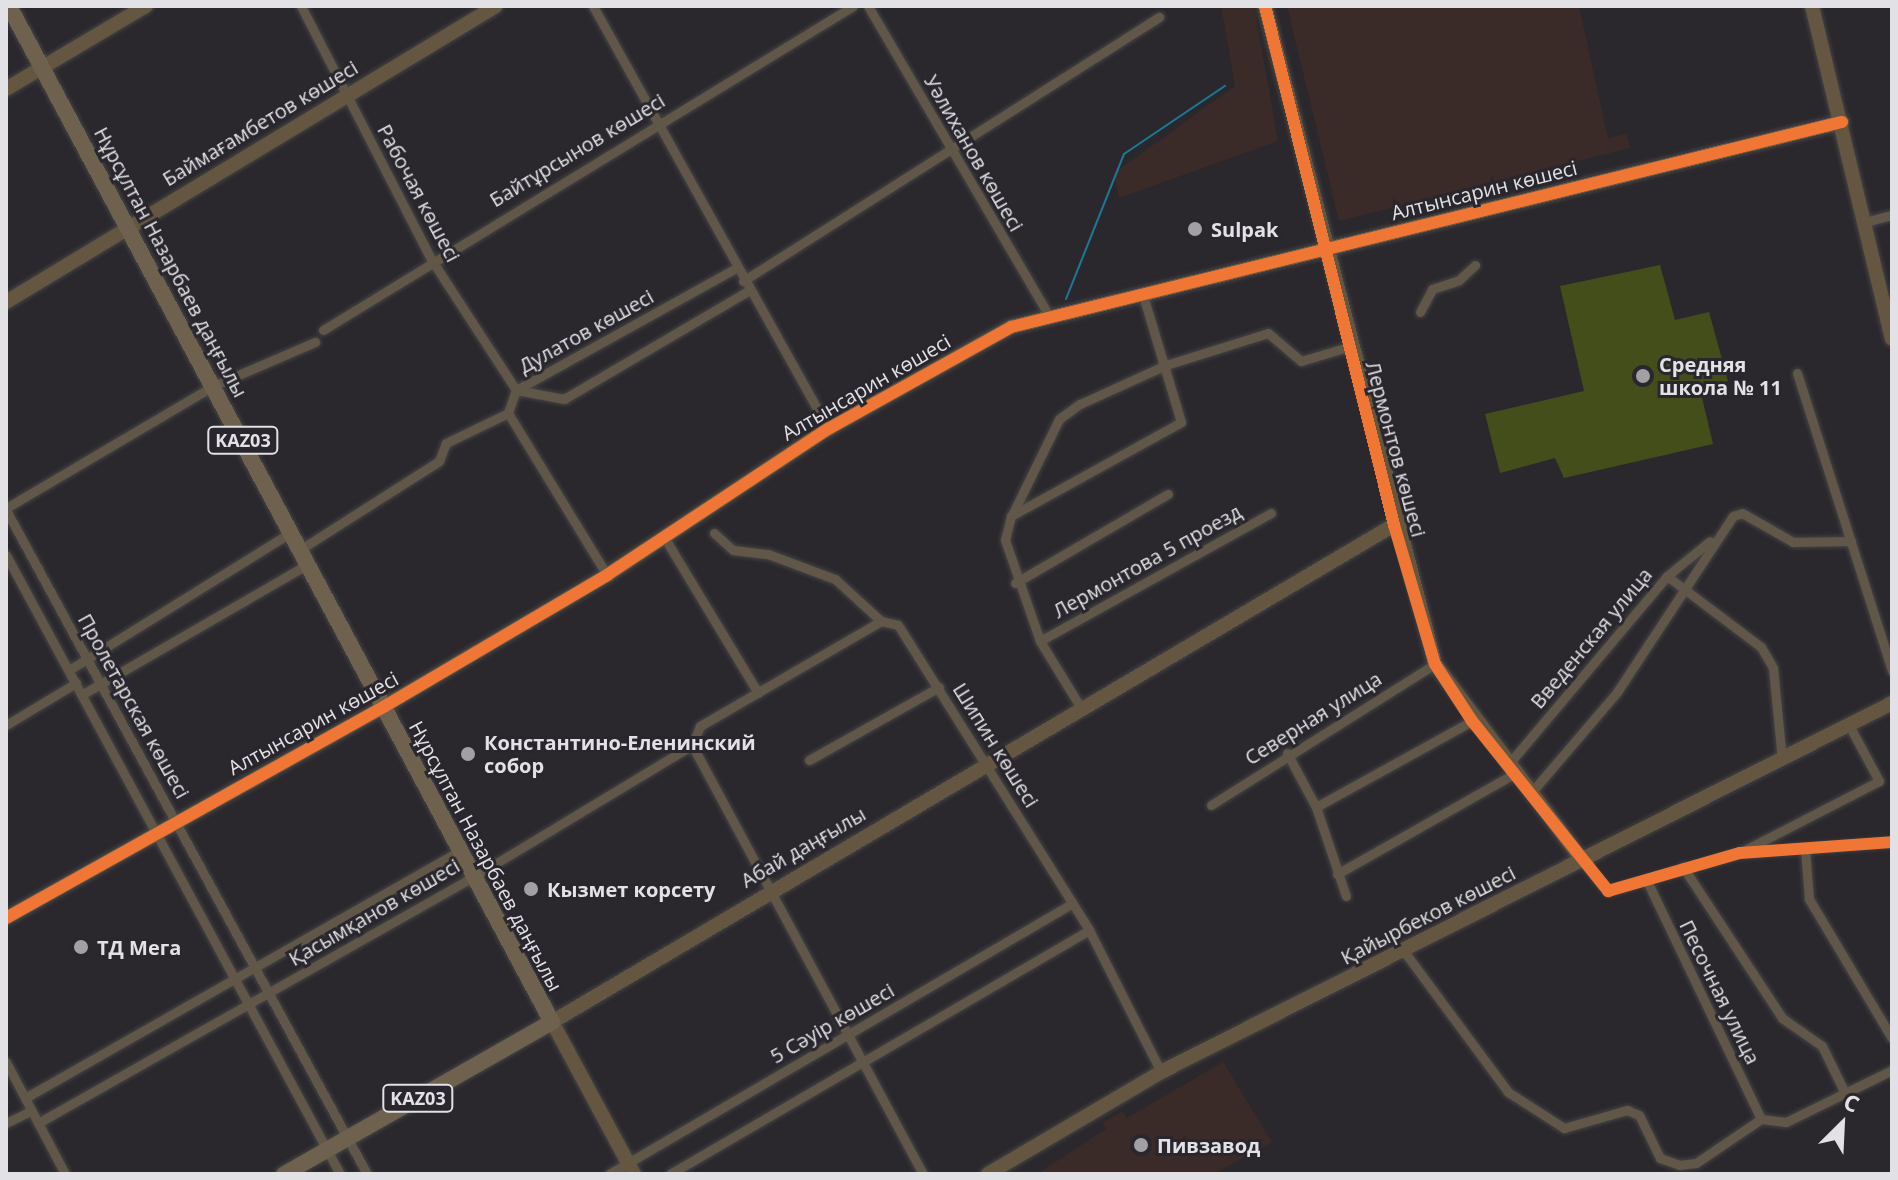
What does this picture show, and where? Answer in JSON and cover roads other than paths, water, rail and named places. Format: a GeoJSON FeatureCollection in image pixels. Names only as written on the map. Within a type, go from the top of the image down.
{"type":"FeatureCollection","features":[{"type":"Feature","properties":{"kind":"main road","name":"Нұрсұлтан Назарбаев даңғылы"},"geometry":{"type":"LineString","coordinates":[[9,6],[129,224],[552,1022]]}},
{"type":"Feature","properties":{"kind":"main road","name":"Абай даңғылы"},"geometry":{"type":"LineString","coordinates":[[284,1174],[552,1022]]}},
{"type":"Feature","properties":{"kind":"street"},"geometry":{"type":"LineString","coordinates":[[6,89],[146,6]]}},
{"type":"Feature","properties":{"kind":"street","name":"Рабочая көшесі"},"geometry":{"type":"LineString","coordinates":[[301,6],[431,259],[607,575]]}},
{"type":"Feature","properties":{"kind":"street","name":"Баймағамбетов көшесі"},"geometry":{"type":"LineString","coordinates":[[6,302],[129,224],[496,6]]}},
{"type":"Feature","properties":{"kind":"street"},"geometry":{"type":"LineString","coordinates":[[593,6],[748,291],[828,429]]}},
{"type":"Feature","properties":{"kind":"street","name":"Байтұрсынов көшесі"},"geometry":{"type":"LineString","coordinates":[[323,330],[431,259],[853,6]]}},
{"type":"Feature","properties":{"kind":"street","name":"Уәлиханов көшесі"},"geometry":{"type":"LineString","coordinates":[[868,6],[1050,317]]}},
{"type":"Feature","properties":{"kind":"street","name":"Лермонтов көшесі"},"geometry":{"type":"LineString","coordinates":[[1265,6],[1348,347],[1394,525],[1435,664],[1472,721],[1582,860]]}},
{"type":"Feature","properties":{"kind":"street"},"geometry":{"type":"LineString","coordinates":[[1812,6],[1892,338]]}},
{"type":"Feature","properties":{"kind":"street"},"geometry":{"type":"LineString","coordinates":[[743,281],[1159,17]]}},
{"type":"Feature","properties":{"kind":"street","name":"Алтынсарин көшесі"},"geometry":{"type":"LineString","coordinates":[[6,918],[385,706],[607,575],[828,429],[1011,327],[1842,122]]}},
{"type":"Feature","properties":{"kind":"street"},"geometry":{"type":"LineString","coordinates":[[1865,222],[1892,215]]}},
{"type":"Feature","properties":{"kind":"street"},"geometry":{"type":"LineString","coordinates":[[1420,312],[1432,289],[1459,280],[1475,265]]}},
{"type":"Feature","properties":{"kind":"street","name":"Дулатов көшесі"},"geometry":{"type":"LineString","coordinates":[[83,694],[305,556],[439,461],[446,443],[736,268]]}},
{"type":"Feature","properties":{"kind":"street","name":"Дулатов көшесі"},"geometry":{"type":"LineString","coordinates":[[512,401],[564,399],[748,291]]}},
{"type":"Feature","properties":{"kind":"street"},"geometry":{"type":"LineString","coordinates":[[1012,515],[1178,427],[1166,365],[1143,295]]}},
{"type":"Feature","properties":{"kind":"street"},"geometry":{"type":"LineString","coordinates":[[1081,708],[1040,641],[1015,583],[1005,540],[1012,515],[1059,419],[1166,365],[1268,333],[1301,361],[1348,347]]}},
{"type":"Feature","properties":{"kind":"street"},"geometry":{"type":"LineString","coordinates":[[6,509],[215,385],[315,342]]}},
{"type":"Feature","properties":{"kind":"street"},"geometry":{"type":"LineString","coordinates":[[1797,373],[1892,671]]}},
{"type":"Feature","properties":{"kind":"street"},"geometry":{"type":"LineString","coordinates":[[1015,583],[1168,494]]}},
{"type":"Feature","properties":{"kind":"street","name":"Пролетарская көшесі"},"geometry":{"type":"LineString","coordinates":[[6,509],[367,1174]]}},
{"type":"Feature","properties":{"kind":"street","name":"Лермонтова 5 проезд"},"geometry":{"type":"LineString","coordinates":[[1040,641],[1271,513]]}},
{"type":"Feature","properties":{"kind":"street","name":"Введенская улица"},"geometry":{"type":"LineString","coordinates":[[1511,770],[1667,576],[1710,541],[1733,516],[1746,515],[1793,542],[1851,541]]}},
{"type":"Feature","properties":{"kind":"street","name":"Абай даңғылы"},"geometry":{"type":"LineString","coordinates":[[552,1022],[772,889],[1394,525]]}},
{"type":"Feature","properties":{"kind":"street"},"geometry":{"type":"LineString","coordinates":[[69,670],[292,532]]}},
{"type":"Feature","properties":{"kind":"street","name":"Шипин көшесі"},"geometry":{"type":"LineString","coordinates":[[714,533],[733,550],[768,554],[835,579],[881,621],[898,625],[988,762],[1089,930],[1161,1072]]}},
{"type":"Feature","properties":{"kind":"street"},"geometry":{"type":"LineString","coordinates":[[664,537],[758,693]]}},
{"type":"Feature","properties":{"kind":"street"},"geometry":{"type":"LineString","coordinates":[[1530,794],[1617,692],[1686,591],[1710,541]]}},
{"type":"Feature","properties":{"kind":"street","name":"Пролетарская көшесі"},"geometry":{"type":"LineString","coordinates":[[6,555],[340,1174]]}},
{"type":"Feature","properties":{"kind":"street"},"geometry":{"type":"LineString","coordinates":[[1667,576],[1761,647],[1773,668],[1782,759]]}},
{"type":"Feature","properties":{"kind":"street","name":"Қасымқанов көшесі"},"geometry":{"type":"LineString","coordinates":[[38,1123],[475,876],[692,745],[700,726],[881,621]]}},
{"type":"Feature","properties":{"kind":"street","name":"Северная улица"},"geometry":{"type":"LineString","coordinates":[[1211,805],[1287,753],[1435,664]]}},
{"type":"Feature","properties":{"kind":"street"},"geometry":{"type":"LineString","coordinates":[[6,725],[76,683]]}},
{"type":"Feature","properties":{"kind":"street"},"geometry":{"type":"LineString","coordinates":[[809,760],[939,687]]}},
{"type":"Feature","properties":{"kind":"street","name":"Қайырбеков көшесі"},"geometry":{"type":"LineString","coordinates":[[988,1174],[1161,1072],[1892,703]]}},
{"type":"Feature","properties":{"kind":"street"},"geometry":{"type":"LineString","coordinates":[[1316,807],[1472,721]]}},
{"type":"Feature","properties":{"kind":"street"},"geometry":{"type":"LineString","coordinates":[[1740,853],[1879,781],[1849,725]]}},
{"type":"Feature","properties":{"kind":"street"},"geometry":{"type":"LineString","coordinates":[[692,745],[923,1174]]}},
{"type":"Feature","properties":{"kind":"street"},"geometry":{"type":"LineString","coordinates":[[1287,753],[1316,807],[1346,896]]}},
{"type":"Feature","properties":{"kind":"street"},"geometry":{"type":"LineString","coordinates":[[1337,874],[1511,770]]}},
{"type":"Feature","properties":{"kind":"street"},"geometry":{"type":"LineString","coordinates":[[1582,860],[1608,891],[1740,853],[1892,842]]}},
{"type":"Feature","properties":{"kind":"street"},"geometry":{"type":"LineString","coordinates":[[1805,849],[1809,899],[1892,1038]]}},
{"type":"Feature","properties":{"kind":"street","name":"Қасымқанов көшесі"},"geometry":{"type":"LineString","coordinates":[[25,1098],[461,850]]}},
{"type":"Feature","properties":{"kind":"street"},"geometry":{"type":"LineString","coordinates":[[1683,867],[1782,1018],[1822,1046],[1845,1093]]}},
{"type":"Feature","properties":{"kind":"street","name":"Песочная улица"},"geometry":{"type":"LineString","coordinates":[[1647,881],[1761,1119]]}},
{"type":"Feature","properties":{"kind":"street","name":"5 Сәуір көшесі"},"geometry":{"type":"LineString","coordinates":[[609,1174],[631,1168],[848,1035],[1073,903]]}},
{"type":"Feature","properties":{"kind":"street"},"geometry":{"type":"LineString","coordinates":[[670,1174],[1089,930]]}},
{"type":"Feature","properties":{"kind":"street"},"geometry":{"type":"LineString","coordinates":[[1403,950],[1508,1092],[1564,1128],[1627,1110],[1639,1115],[1667,1161],[1696,1163],[1761,1119],[1786,1122],[1892,1070]]}},
{"type":"Feature","properties":{"kind":"street","name":"Нұрсұлтан Назарбаев даңғылы"},"geometry":{"type":"LineString","coordinates":[[552,1022],[631,1168]]}},
{"type":"Feature","properties":{"kind":"street"},"geometry":{"type":"LineString","coordinates":[[6,1062],[65,1174]]}},
{"type":"Feature","properties":{"kind":"street"},"geometry":{"type":"LineString","coordinates":[[6,1123],[31,1111]]}},
{"type":"Feature","properties":{"kind":"waterway"},"geometry":{"type":"LineString","coordinates":[[1066,299],[1124,154],[1225,86]]}},
{"type":"Feature","properties":{"kind":"place","name":"Sulpak"},"geometry":{"type":"Point","coordinates":[1195,229]}},
{"type":"Feature","properties":{"kind":"place","name":"Средняя школа № 11"},"geometry":{"type":"Point","coordinates":[1643,376]}},
{"type":"Feature","properties":{"kind":"place","name":"Константино-Еленинский собор"},"geometry":{"type":"Point","coordinates":[468,754]}},
{"type":"Feature","properties":{"kind":"place","name":"Кызмет корсету"},"geometry":{"type":"Point","coordinates":[531,889]}},
{"type":"Feature","properties":{"kind":"place","name":"ТД Мега"},"geometry":{"type":"Point","coordinates":[81,947]}},
{"type":"Feature","properties":{"kind":"place","name":"Пивзавод"},"geometry":{"type":"Point","coordinates":[1141,1145]}}]}
